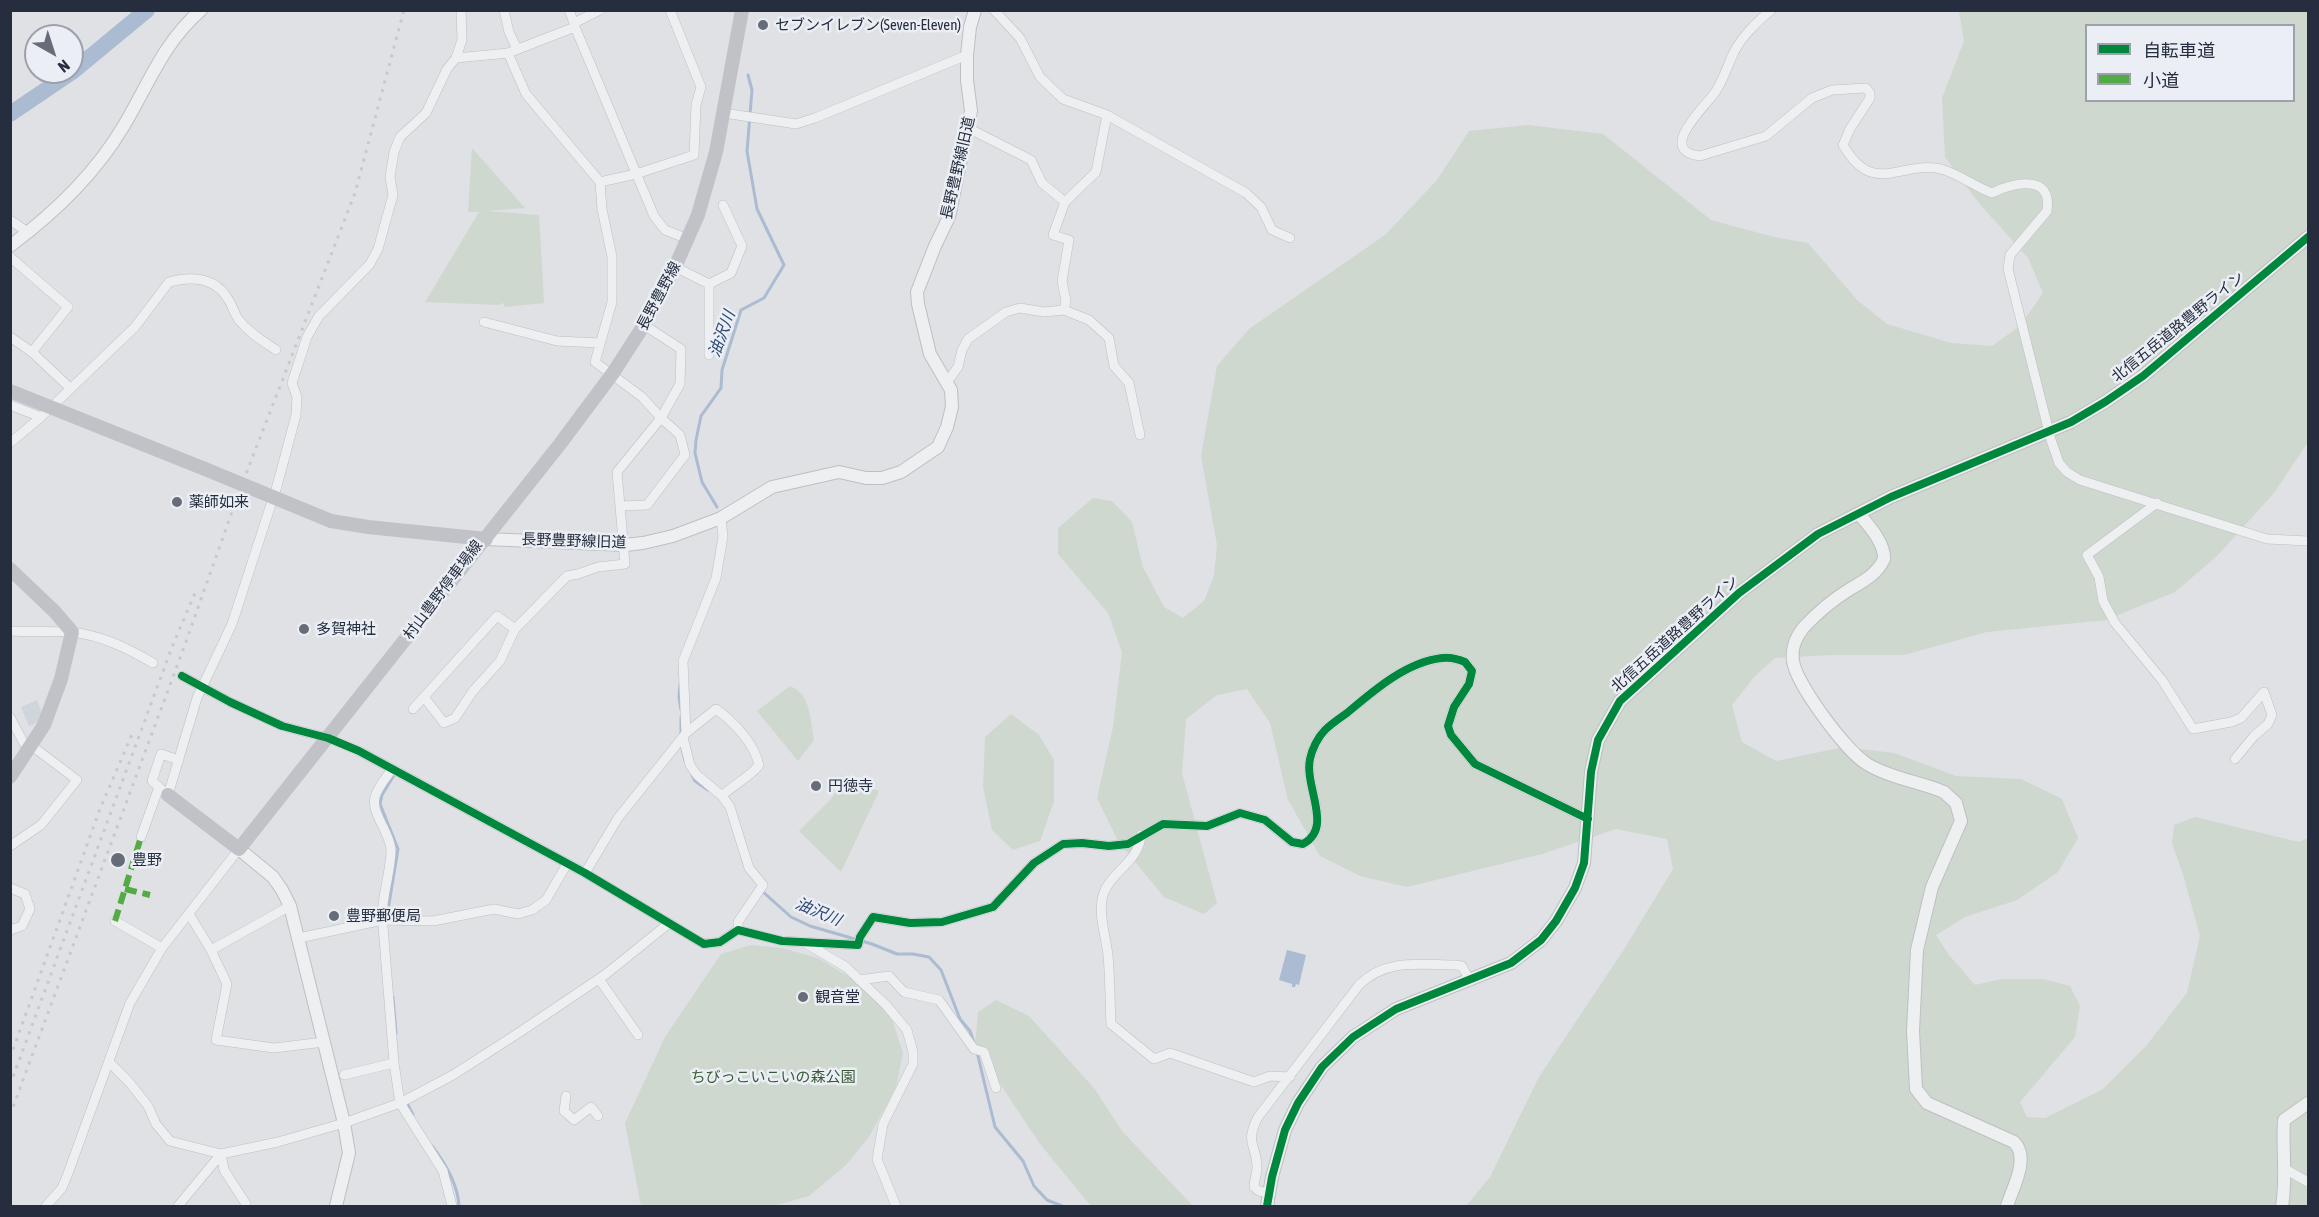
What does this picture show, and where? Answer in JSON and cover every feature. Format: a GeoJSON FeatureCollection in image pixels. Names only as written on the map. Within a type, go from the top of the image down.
{"type":"FeatureCollection","features":[{"type":"Feature","properties":{"kind":"main road","name":"長野豊野線"},"geometry":{"type":"LineString","coordinates":[[486,538],[612,373],[645,325],[675,267],[688,239],[716,152],[731,114],[742,10]]}},
{"type":"Feature","properties":{"kind":"main road","name":"村山豊野停車場線"},"geometry":{"type":"LineString","coordinates":[[10,391],[331,521],[368,527],[486,538]]}},
{"type":"Feature","properties":{"kind":"main road","name":"村山豊野停車場線"},"geometry":{"type":"LineString","coordinates":[[239,849],[486,538]]}},
{"type":"Feature","properties":{"kind":"main road"},"geometry":{"type":"LineString","coordinates":[[10,568],[72,632],[61,679],[44,725],[10,777]]}},
{"type":"Feature","properties":{"kind":"main road"},"geometry":{"type":"LineString","coordinates":[[164,791],[239,849]]}},
{"type":"Feature","properties":{"kind":"street"},"geometry":{"type":"LineString","coordinates":[[10,246],[28,233],[97,166],[123,128],[167,47],[184,25],[201,10]]}},
{"type":"Feature","properties":{"kind":"street"},"geometry":{"type":"LineString","coordinates":[[141,837],[179,760],[201,687],[232,624],[277,486],[296,415],[297,397],[292,383],[307,337],[319,316],[369,264],[378,249],[393,195],[390,177],[394,152],[400,137],[426,112],[447,69],[456,58],[462,40],[461,10]]}},
{"type":"Feature","properties":{"kind":"street"},"geometry":{"type":"LineString","coordinates":[[504,10],[526,94],[600,182],[602,209],[612,257],[612,302],[595,362],[642,397],[681,435],[685,455],[647,505],[620,506]]}},
{"type":"Feature","properties":{"kind":"street"},"geometry":{"type":"LineString","coordinates":[[569,10],[654,216],[665,230],[688,239]]}},
{"type":"Feature","properties":{"kind":"street"},"geometry":{"type":"LineString","coordinates":[[456,58],[513,51],[574,25],[600,10]]}},
{"type":"Feature","properties":{"kind":"street"},"geometry":{"type":"LineString","coordinates":[[600,182],[636,174],[694,155],[696,105],[701,87],[670,10]]}},
{"type":"Feature","properties":{"kind":"street","name":"長野豊野線旧道"},"geometry":{"type":"LineString","coordinates":[[486,538],[625,545],[643,543],[673,536],[721,518],[772,487],[839,472],[866,478],[882,478],[901,472],[938,447],[947,427],[952,406],[951,390],[930,354],[917,292],[949,218],[968,128],[971,111],[967,56],[970,27],[975,10]]}},
{"type":"Feature","properties":{"kind":"street"},"geometry":{"type":"LineString","coordinates":[[994,10],[1020,38],[1040,77],[1063,99],[1107,116],[1246,193],[1261,207],[1272,230],[1290,238]]}},
{"type":"Feature","properties":{"kind":"street"},"geometry":{"type":"LineString","coordinates":[[1771,10],[1749,30],[1734,52],[1715,93],[1685,130],[1682,138],[1684,148],[1690,155],[1700,156],[1766,136],[1812,98],[1832,90],[1866,88],[1870,93],[1870,98],[1850,129],[1843,146],[1852,159],[1866,171],[1875,174],[1889,174],[1922,168],[1942,170],[1992,193],[2010,184],[2027,183],[2036,186],[2047,197],[2049,203],[2047,212],[2010,255],[2008,269],[2048,432],[2059,463],[2067,472],[2080,480],[2267,539],[2308,541]]}},
{"type":"Feature","properties":{"kind":"street"},"geometry":{"type":"LineString","coordinates":[[731,114],[796,124],[816,118],[967,56]]}},
{"type":"Feature","properties":{"kind":"street"},"geometry":{"type":"LineString","coordinates":[[1065,310],[1066,301],[1062,281],[1069,240],[1053,235],[1065,202],[1096,172],[1107,116]]}},
{"type":"Feature","properties":{"kind":"street"},"geometry":{"type":"LineString","coordinates":[[968,128],[1031,160],[1042,183],[1065,202]]}},
{"type":"Feature","properties":{"kind":"street"},"geometry":{"type":"LineString","coordinates":[[710,284],[731,273],[742,246],[723,205]]}},
{"type":"Feature","properties":{"kind":"street"},"geometry":{"type":"LineString","coordinates":[[10,220],[28,233]]}},
{"type":"Feature","properties":{"kind":"street","name":"北信五岳道路豊野ライン"},"geometry":{"type":"LineString","coordinates":[[1267,1206],[1285,1130],[1298,1103],[1322,1067],[1353,1037],[1396,1009],[1511,963],[1541,940],[1556,921],[1575,888],[1584,863],[1591,772],[1598,740],[1620,701],[1739,593],[1818,534],[1891,497],[2071,422],[2105,402],[2143,375],[2308,237]]}},
{"type":"Feature","properties":{"kind":"street"},"geometry":{"type":"LineString","coordinates":[[10,257],[68,307],[32,352]]}},
{"type":"Feature","properties":{"kind":"street"},"geometry":{"type":"LineString","coordinates":[[675,267],[710,284]]}},
{"type":"Feature","properties":{"kind":"street"},"geometry":{"type":"LineString","coordinates":[[10,443],[52,407],[135,327],[170,282],[197,278],[213,283],[228,298],[237,319],[250,332],[276,350]]}},
{"type":"Feature","properties":{"kind":"street"},"geometry":{"type":"LineString","coordinates":[[709,355],[710,284]]}},
{"type":"Feature","properties":{"kind":"street"},"geometry":{"type":"LineString","coordinates":[[947,382],[958,366],[962,350],[968,339],[1006,312],[1020,308],[1044,312],[1065,310],[1089,320],[1109,338],[1114,366],[1128,383],[1140,435]]}},
{"type":"Feature","properties":{"kind":"street"},"geometry":{"type":"LineString","coordinates":[[484,322],[557,341],[600,343]]}},
{"type":"Feature","properties":{"kind":"street"},"geometry":{"type":"LineString","coordinates":[[424,697],[444,723],[455,718],[473,691],[500,661],[515,629],[567,576],[598,567],[625,564],[617,472],[661,418],[680,384],[681,349],[645,325]]}},
{"type":"Feature","properties":{"kind":"street"},"geometry":{"type":"LineString","coordinates":[[10,337],[32,352],[70,388]]}},
{"type":"Feature","properties":{"kind":"street"},"geometry":{"type":"LineString","coordinates":[[10,405],[41,417]]}},
{"type":"Feature","properties":{"kind":"street"},"geometry":{"type":"LineString","coordinates":[[2157,503],[2087,555],[2099,577],[2103,602],[2115,623],[2162,680],[2193,729],[2241,718],[2264,692],[2272,716],[2268,724],[2254,736],[2235,759]]}},
{"type":"Feature","properties":{"kind":"street"},"geometry":{"type":"LineString","coordinates":[[1858,514],[1876,536],[1884,552],[1881,566],[1803,629],[1793,644],[1793,660],[1800,681],[1811,698],[1844,742],[1864,763],[1944,792],[1959,808],[1961,821],[1932,887],[1917,951],[1913,1031],[1916,1089],[1927,1103],[2007,1138],[2020,1147],[2021,1162],[2007,1206]]}},
{"type":"Feature","properties":{"kind":"street"},"geometry":{"type":"LineString","coordinates":[[721,518],[723,537],[716,578],[683,662],[683,737],[690,765],[697,775],[722,796],[730,807],[749,868],[761,888],[738,922],[738,930]]}},
{"type":"Feature","properties":{"kind":"street"},"geometry":{"type":"LineString","coordinates":[[413,709],[497,616],[515,629]]}},
{"type":"Feature","properties":{"kind":"street"},"geometry":{"type":"LineString","coordinates":[[10,631],[72,632],[124,646],[153,663]]}},
{"type":"Feature","properties":{"kind":"street"},"geometry":{"type":"LineString","coordinates":[[182,676],[282,726],[328,738],[359,751],[585,873],[704,945],[720,942],[738,930],[782,941],[806,943],[859,941],[873,916],[910,922],[942,922],[993,907],[1034,863],[1063,844],[1082,843],[1109,846],[1128,844],[1163,824],[1207,826],[1240,813],[1265,820],[1297,844],[1308,841],[1314,836],[1318,825],[1310,783],[1310,760],[1315,745],[1325,730],[1371,693],[1405,671],[1427,661],[1443,658],[1465,662],[1472,671],[1469,684],[1454,707],[1448,728],[1451,735],[1475,764],[1588,819]]}},
{"type":"Feature","properties":{"kind":"street"},"geometry":{"type":"LineString","coordinates":[[585,873],[618,818],[683,737],[716,709],[749,743],[757,756],[759,765],[722,796]]}},
{"type":"Feature","properties":{"kind":"street"},"geometry":{"type":"LineString","coordinates":[[10,717],[30,749],[77,780],[41,825],[10,846]]}},
{"type":"Feature","properties":{"kind":"street"},"geometry":{"type":"LineString","coordinates":[[164,791],[152,781],[161,754],[179,760]]}},
{"type":"Feature","properties":{"kind":"street"},"geometry":{"type":"LineString","coordinates":[[392,769],[375,796],[375,806],[388,834],[391,850],[383,895],[383,920],[394,1063],[400,1103],[443,1171],[452,1206]]}},
{"type":"Feature","properties":{"kind":"street"},"geometry":{"type":"LineString","coordinates":[[1141,835],[1140,846],[1106,887],[1102,900],[1111,1024],[1154,1059],[1170,1053],[1254,1082],[1270,1076],[1290,1077]]}},
{"type":"Feature","properties":{"kind":"street"},"geometry":{"type":"LineString","coordinates":[[46,1206],[62,1188],[67,1176],[130,1003],[162,948],[239,849],[273,877],[282,890],[290,906],[299,938],[344,1122],[349,1153],[336,1206]]}},
{"type":"Feature","properties":{"kind":"street"},"geometry":{"type":"LineString","coordinates":[[299,938],[383,920],[433,921],[494,909],[518,914],[532,910],[546,900],[567,864]]}},
{"type":"Feature","properties":{"kind":"street"},"geometry":{"type":"LineString","coordinates":[[10,888],[24,894],[30,909],[22,926],[10,930]]}},
{"type":"Feature","properties":{"kind":"street"},"geometry":{"type":"LineString","coordinates":[[211,950],[290,906]]}},
{"type":"Feature","properties":{"kind":"street"},"geometry":{"type":"LineString","coordinates":[[189,914],[211,950],[227,984],[216,1040],[273,1048],[324,1042]]}},
{"type":"Feature","properties":{"kind":"street"},"geometry":{"type":"LineString","coordinates":[[115,921],[162,948]]}},
{"type":"Feature","properties":{"kind":"street"},"geometry":{"type":"LineString","coordinates":[[108,1062],[129,1082],[148,1106],[156,1124],[170,1141],[221,1154],[278,1142],[400,1103],[453,1075],[599,979],[668,924]]}},
{"type":"Feature","properties":{"kind":"street"},"geometry":{"type":"LineString","coordinates":[[806,943],[846,967],[886,1005],[907,1030],[914,1052],[913,1064],[883,1124],[877,1159],[896,1206]]}},
{"type":"Feature","properties":{"kind":"street"},"geometry":{"type":"LineString","coordinates":[[1269,1193],[1259,1191],[1254,1187],[1257,1168],[1250,1142],[1251,1129],[1339,1010],[1370,974],[1394,965],[1455,965],[1462,966],[1470,981]]}},
{"type":"Feature","properties":{"kind":"street"},"geometry":{"type":"LineString","coordinates":[[860,980],[889,976],[904,992],[939,1000],[974,1049],[984,1052],[996,1088]]}},
{"type":"Feature","properties":{"kind":"street"},"geometry":{"type":"LineString","coordinates":[[599,979],[638,1035]]}},
{"type":"Feature","properties":{"kind":"street"},"geometry":{"type":"LineString","coordinates":[[344,1075],[394,1063]]}},
{"type":"Feature","properties":{"kind":"street"},"geometry":{"type":"LineString","coordinates":[[566,1096],[564,1111],[574,1120],[591,1107],[598,1116]]}},
{"type":"Feature","properties":{"kind":"street"},"geometry":{"type":"LineString","coordinates":[[2282,1206],[2285,1169],[2282,1142],[2284,1120],[2308,1103]]}},
{"type":"Feature","properties":{"kind":"street"},"geometry":{"type":"LineString","coordinates":[[178,1206],[221,1154]]}},
{"type":"Feature","properties":{"kind":"street"},"geometry":{"type":"LineString","coordinates":[[221,1154],[224,1170],[246,1206]]}},
{"type":"Feature","properties":{"kind":"street"},"geometry":{"type":"LineString","coordinates":[[2285,1169],[2308,1182]]}},
{"type":"Feature","properties":{"kind":"shaded area"},"geometry":{"type":"Polygon","coordinates":[[[37,700],[42,713],[38,722],[29,726],[21,707],[37,700]]]}},
{"type":"Feature","properties":{"kind":"green space"},"geometry":{"type":"Polygon","coordinates":[[[1959,11],[2308,11],[2308,442],[2274,493],[2217,556],[2175,592],[2106,620],[1987,632],[1904,655],[1775,658],[1755,676],[1732,705],[1742,742],[1776,761],[1844,747],[1894,753],[1956,776],[2021,779],[2062,799],[2078,838],[2058,872],[2017,900],[1965,917],[1936,935],[1949,955],[1975,985],[2002,979],[2043,979],[2070,986],[2080,1006],[2075,1037],[2020,1102],[2027,1117],[2045,1118],[2103,1089],[2146,1046],[2187,993],[2200,936],[2172,843],[2174,825],[2195,817],[2299,842],[2308,838],[2308,1206],[1466,1206],[1490,1177],[1539,1077],[1623,951],[1673,869],[1667,839],[1616,829],[1542,854],[1407,887],[1360,876],[1320,856],[1288,800],[1270,723],[1247,689],[1217,695],[1186,719],[1182,773],[1217,903],[1204,914],[1164,897],[1118,841],[1097,798],[1113,727],[1122,652],[1108,613],[1058,554],[1058,528],[1093,498],[1112,501],[1132,522],[1143,567],[1164,607],[1183,618],[1204,601],[1214,576],[1217,545],[1201,456],[1217,366],[1249,329],[1385,235],[1437,180],[1469,131],[1528,125],[1603,134],[1711,220],[1774,237],[1808,243],[1857,300],[1887,324],[1951,343],[1992,346],[2020,326],[2043,293],[2028,258],[1978,202],[1945,157],[1942,98],[1964,41],[1959,11]]]}},
{"type":"Feature","properties":{"kind":"green space"},"geometry":{"type":"Polygon","coordinates":[[[472,148],[525,208],[486,211],[539,215],[544,303],[504,307],[504,303],[498,305],[425,302],[479,212],[468,212],[472,148]]]}},
{"type":"Feature","properties":{"kind":"green space"},"geometry":{"type":"Polygon","coordinates":[[[790,686],[797,690],[806,701],[814,740],[798,761],[757,711],[790,686]]]}},
{"type":"Feature","properties":{"kind":"green space"},"geometry":{"type":"Polygon","coordinates":[[[1011,714],[1039,735],[1054,760],[1054,801],[1040,841],[1013,850],[992,830],[983,787],[985,737],[1011,714]]]}},
{"type":"Feature","properties":{"kind":"green space"},"geometry":{"type":"Polygon","coordinates":[[[846,778],[879,791],[841,872],[799,831],[831,799],[846,778]]]}},
{"type":"Feature","properties":{"kind":"green space","name":"ちびっこいこいの森公園"},"geometry":{"type":"Polygon","coordinates":[[[751,945],[782,948],[818,958],[851,978],[882,1006],[893,1022],[903,1053],[896,1087],[869,1137],[846,1165],[809,1196],[774,1206],[641,1206],[625,1123],[665,1037],[721,954],[751,945]]]}},
{"type":"Feature","properties":{"kind":"green space"},"geometry":{"type":"Polygon","coordinates":[[[996,1000],[1029,1016],[1094,1088],[1122,1131],[1193,1206],[1091,1206],[1040,1144],[975,1046],[978,1012],[996,1000]]]}},
{"type":"Feature","properties":{"kind":"water"},"geometry":{"type":"Polygon","coordinates":[[[1287,950],[1306,955],[1299,985],[1296,984],[1295,987],[1279,980],[1287,950]]]}},
{"type":"Feature","properties":{"kind":"waterway"},"geometry":{"type":"LineString","coordinates":[[84,62],[147,10]]}},
{"type":"Feature","properties":{"kind":"waterway","name":"油沢川"},"geometry":{"type":"LineString","coordinates":[[717,507],[702,482],[695,453],[701,416],[721,388],[722,370],[741,310],[764,298],[784,265],[757,209],[747,151],[752,90],[748,75]]}},
{"type":"Feature","properties":{"kind":"waterway"},"geometry":{"type":"LineString","coordinates":[[10,114],[54,84]]}},
{"type":"Feature","properties":{"kind":"waterway","name":"油沢川"},"geometry":{"type":"LineString","coordinates":[[680,684],[681,710]]}},
{"type":"Feature","properties":{"kind":"waterway","name":"油沢川"},"geometry":{"type":"LineString","coordinates":[[681,717],[681,734]]}},
{"type":"Feature","properties":{"kind":"waterway","name":"油沢川"},"geometry":{"type":"LineString","coordinates":[[681,744],[685,761]]}},
{"type":"Feature","properties":{"kind":"waterway"},"geometry":{"type":"LineString","coordinates":[[387,916],[398,849],[380,804],[382,795],[394,775]]}},
{"type":"Feature","properties":{"kind":"waterway","name":"油沢川"},"geometry":{"type":"LineString","coordinates":[[692,775],[695,781],[708,790]]}},
{"type":"Feature","properties":{"kind":"waterway","name":"油沢川"},"geometry":{"type":"LineString","coordinates":[[762,891],[791,917],[810,926],[872,944],[897,954],[929,957],[941,970],[960,1019],[970,1031],[974,1043]]}},
{"type":"Feature","properties":{"kind":"waterway"},"geometry":{"type":"LineString","coordinates":[[393,997],[396,1033]]}},
{"type":"Feature","properties":{"kind":"waterway","name":"油沢川"},"geometry":{"type":"LineString","coordinates":[[977,1052],[995,1127],[1023,1161],[1034,1186],[1047,1200],[1062,1206]]}},
{"type":"Feature","properties":{"kind":"waterway"},"geometry":{"type":"LineString","coordinates":[[408,1105],[413,1115]]}},
{"type":"Feature","properties":{"kind":"waterway"},"geometry":{"type":"LineString","coordinates":[[432,1146],[450,1174],[459,1206]]}},
{"type":"Feature","properties":{"kind":"railway"},"geometry":{"type":"LineString","coordinates":[[10,1115],[183,650],[239,492],[355,193],[404,10]]}},
{"type":"Feature","properties":{"kind":"railway"},"geometry":{"type":"LineString","coordinates":[[10,1085],[172,647],[195,593]]}},
{"type":"Feature","properties":{"kind":"railway"},"geometry":{"type":"LineString","coordinates":[[10,1058],[100,809],[133,732]]}},
{"type":"Feature","properties":{"kind":"marked path"},"geometry":{"type":"LineString","coordinates":[[115,921],[141,837]]}},
{"type":"Feature","properties":{"kind":"marked path"},"geometry":{"type":"LineString","coordinates":[[125,889],[150,895]]}},
{"type":"Feature","properties":{"kind":"cycle path"},"geometry":{"type":"LineString","coordinates":[[1267,1206],[1272,1177],[1285,1130],[1298,1103],[1322,1067],[1353,1037],[1396,1009],[1511,963],[1541,940],[1556,921],[1575,888],[1584,863],[1591,772],[1598,740],[1620,701],[1739,593],[1818,534],[1891,497],[2071,422],[2105,402],[2143,376],[2308,237]]}},
{"type":"Feature","properties":{"kind":"cycle path"},"geometry":{"type":"LineString","coordinates":[[182,676],[282,726],[328,738],[359,751],[585,873],[704,944],[720,942],[738,930],[782,941],[858,945],[860,937],[873,917],[910,923],[942,922],[993,907],[1034,863],[1063,844],[1082,843],[1109,846],[1128,844],[1163,824],[1207,826],[1240,813],[1265,820],[1292,842],[1303,844],[1312,837],[1316,828],[1316,806],[1309,770],[1311,755],[1320,736],[1379,687],[1403,671],[1442,658],[1465,662],[1472,671],[1469,684],[1454,707],[1448,726],[1451,735],[1475,764],[1588,819]]}},
{"type":"Feature","properties":{"kind":"place","name":"セブンイレブン(Seven-Eleven)"},"geometry":{"type":"Point","coordinates":[763,25]}},
{"type":"Feature","properties":{"kind":"place","name":"薬師如来"},"geometry":{"type":"Point","coordinates":[177,502]}},
{"type":"Feature","properties":{"kind":"place","name":"多賀神社"},"geometry":{"type":"Point","coordinates":[304,629]}},
{"type":"Feature","properties":{"kind":"place","name":"円徳寺"},"geometry":{"type":"Point","coordinates":[816,786]}},
{"type":"Feature","properties":{"kind":"place","name":"豊野"},"geometry":{"type":"Point","coordinates":[118,860]}},
{"type":"Feature","properties":{"kind":"place","name":"豊野郵便局"},"geometry":{"type":"Point","coordinates":[334,916]}},
{"type":"Feature","properties":{"kind":"place","name":"観音堂"},"geometry":{"type":"Point","coordinates":[803,997]}}]}
